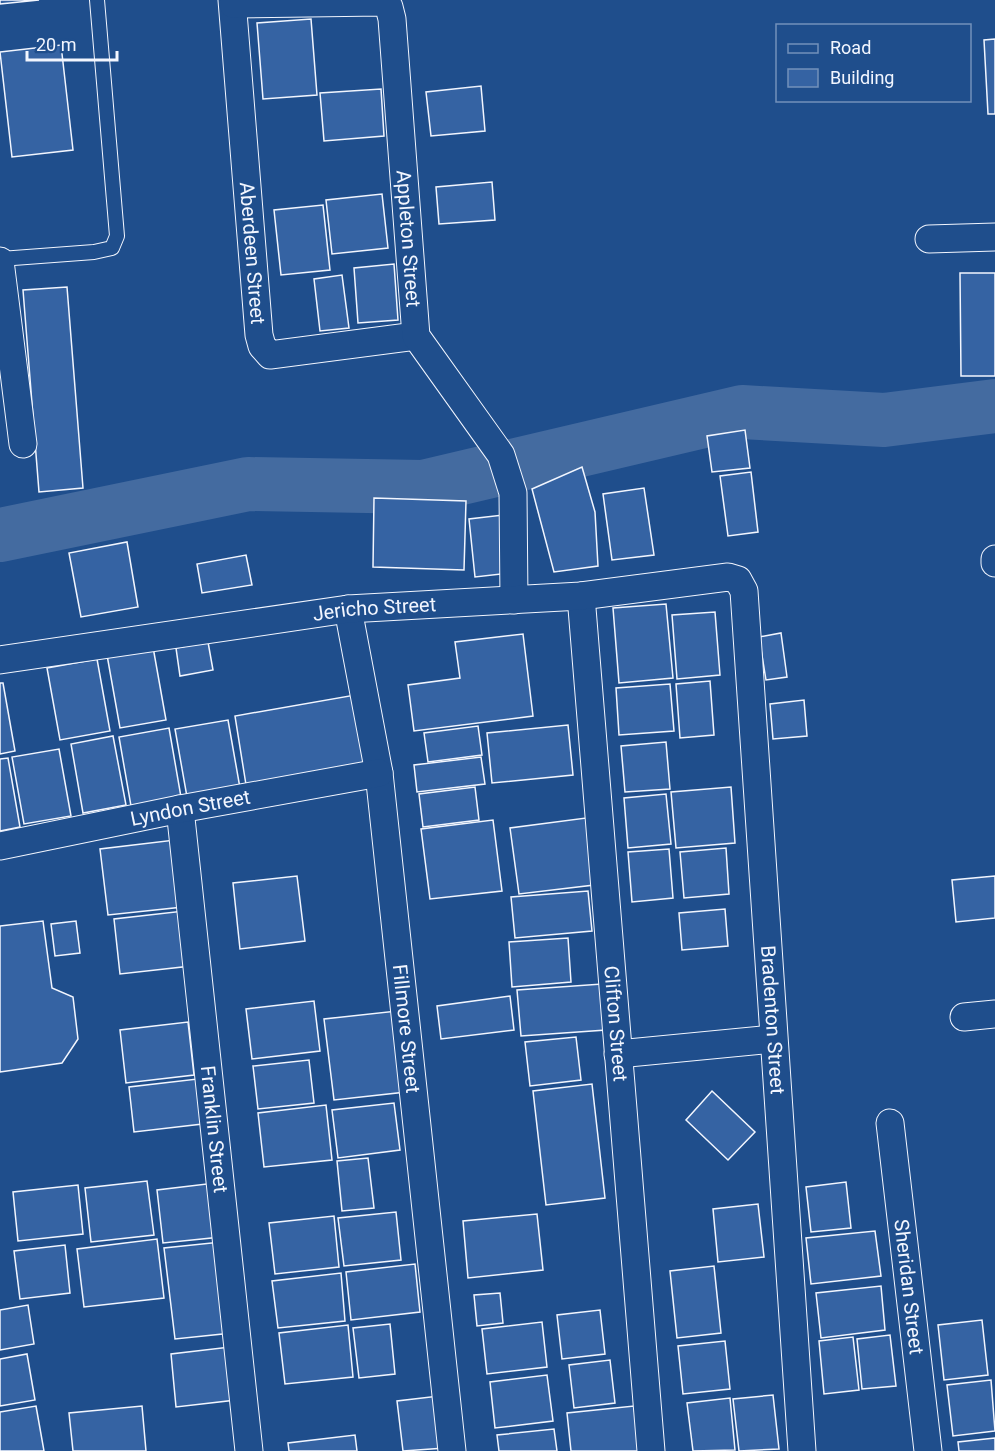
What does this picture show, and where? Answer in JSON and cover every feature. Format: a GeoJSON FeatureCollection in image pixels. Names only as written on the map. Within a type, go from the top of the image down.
{"type":"FeatureCollection","features":[{"type":"Feature","properties":{"kind":"street","name":"Aberdeen Street"},"geometry":{"type":"LineString","coordinates":[[232,2],[259,335],[262,346],[270,356],[416,336]]}},
{"type":"Feature","properties":{"kind":"street","name":"Appleton Street"},"geometry":{"type":"LineString","coordinates":[[232,2],[381,2],[389,7],[392,19],[416,336],[501,455],[513,493],[514,600]]}},
{"type":"Feature","properties":{"kind":"street"},"geometry":{"type":"LineString","coordinates":[[929,239],[995,237]]}},
{"type":"Feature","properties":{"kind":"street"},"geometry":{"type":"LineString","coordinates":[[0,260],[23,444]]}},
{"type":"Feature","properties":{"kind":"street","name":"Jericho Street"},"geometry":{"type":"LineString","coordinates":[[0,660],[348,609],[581,596],[728,577],[738,580],[744,591]]}},
{"type":"Feature","properties":{"kind":"street","name":"Bradenton Street"},"geometry":{"type":"LineString","coordinates":[[744,591],[802,1451]]}},
{"type":"Feature","properties":{"kind":"street","name":"Clifton Street"},"geometry":{"type":"LineString","coordinates":[[581,596],[651,1451]]}},
{"type":"Feature","properties":{"kind":"street","name":"Fillmore Street"},"geometry":{"type":"LineString","coordinates":[[348,609],[379,773],[452,1451]]}},
{"type":"Feature","properties":{"kind":"street","name":"Lyndon Street"},"geometry":{"type":"LineString","coordinates":[[0,846],[180,809],[379,773]]}},
{"type":"Feature","properties":{"kind":"street","name":"Franklin Street"},"geometry":{"type":"LineString","coordinates":[[180,809],[249,1451]]}},
{"type":"Feature","properties":{"kind":"street"},"geometry":{"type":"LineString","coordinates":[[964,1017],[995,1014]]}},
{"type":"Feature","properties":{"kind":"street"},"geometry":{"type":"LineString","coordinates":[[618,1054],[773,1038]]}},
{"type":"Feature","properties":{"kind":"street","name":"Sheridan Street"},"geometry":{"type":"LineString","coordinates":[[890,1123],[928,1451]]}},
{"type":"Feature","properties":{"kind":"lane"},"geometry":{"type":"LineString","coordinates":[[0,260],[94,252],[112,248],[117,236],[97,0]]}},
{"type":"Feature","properties":{"kind":"building"},"geometry":{"type":"Polygon","coordinates":[[[0,0],[39,0],[0,4],[0,0]]]}},
{"type":"Feature","properties":{"kind":"building"},"geometry":{"type":"Polygon","coordinates":[[[311,19],[317,95],[263,99],[257,23],[311,19]]]}},
{"type":"Feature","properties":{"kind":"building"},"geometry":{"type":"Polygon","coordinates":[[[995,39],[995,114],[988,114],[984,40],[995,39]]]}},
{"type":"Feature","properties":{"kind":"building"},"geometry":{"type":"Polygon","coordinates":[[[61,45],[73,150],[12,157],[0,52],[61,45]]]}},
{"type":"Feature","properties":{"kind":"building"},"geometry":{"type":"Polygon","coordinates":[[[481,86],[485,131],[431,136],[426,92],[481,86]]]}},
{"type":"Feature","properties":{"kind":"building"},"geometry":{"type":"Polygon","coordinates":[[[381,89],[384,136],[324,141],[320,93],[381,89]]]}},
{"type":"Feature","properties":{"kind":"building"},"geometry":{"type":"Polygon","coordinates":[[[492,182],[495,220],[439,224],[436,187],[492,182]]]}},
{"type":"Feature","properties":{"kind":"building"},"geometry":{"type":"Polygon","coordinates":[[[382,194],[388,248],[332,254],[326,200],[382,194]]]}},
{"type":"Feature","properties":{"kind":"building"},"geometry":{"type":"Polygon","coordinates":[[[323,205],[330,270],[281,275],[274,210],[323,205]]]}},
{"type":"Feature","properties":{"kind":"building"},"geometry":{"type":"Polygon","coordinates":[[[394,264],[398,320],[358,323],[354,268],[394,264]]]}},
{"type":"Feature","properties":{"kind":"building"},"geometry":{"type":"Polygon","coordinates":[[[960,273],[995,273],[995,376],[961,376],[960,273]]]}},
{"type":"Feature","properties":{"kind":"building"},"geometry":{"type":"Polygon","coordinates":[[[342,275],[349,328],[320,331],[314,279],[342,275]]]}},
{"type":"Feature","properties":{"kind":"building"},"geometry":{"type":"Polygon","coordinates":[[[67,287],[83,488],[39,492],[23,290],[67,287]]]}},
{"type":"Feature","properties":{"kind":"building"},"geometry":{"type":"Polygon","coordinates":[[[745,430],[750,468],[712,472],[707,436],[745,430]]]}},
{"type":"Feature","properties":{"kind":"building"},"geometry":{"type":"Polygon","coordinates":[[[582,467],[595,512],[598,566],[554,572],[532,489],[582,467]]]}},
{"type":"Feature","properties":{"kind":"building"},"geometry":{"type":"Polygon","coordinates":[[[751,472],[758,532],[728,536],[720,476],[751,472]]]}},
{"type":"Feature","properties":{"kind":"building"},"geometry":{"type":"Polygon","coordinates":[[[644,488],[654,555],[612,560],[603,494],[644,488]]]}},
{"type":"Feature","properties":{"kind":"building"},"geometry":{"type":"Polygon","coordinates":[[[374,498],[466,501],[464,570],[373,567],[374,498]]]}},
{"type":"Feature","properties":{"kind":"building"},"geometry":{"type":"Polygon","coordinates":[[[503,515],[510,573],[475,577],[469,519],[503,515]]]}},
{"type":"Feature","properties":{"kind":"building"},"geometry":{"type":"Polygon","coordinates":[[[127,542],[138,607],[81,617],[69,553],[127,542]]]}},
{"type":"Feature","properties":{"kind":"building"},"geometry":{"type":"Polygon","coordinates":[[[246,555],[252,585],[202,593],[197,564],[246,555]]]}},
{"type":"Feature","properties":{"kind":"building"},"geometry":{"type":"Polygon","coordinates":[[[666,604],[673,678],[619,683],[613,608],[666,604]]]}},
{"type":"Feature","properties":{"kind":"building"},"geometry":{"type":"Polygon","coordinates":[[[715,612],[720,675],[677,679],[672,615],[715,612]]]}},
{"type":"Feature","properties":{"kind":"building"},"geometry":{"type":"Polygon","coordinates":[[[781,633],[787,677],[766,680],[759,637],[781,633]]]}},
{"type":"Feature","properties":{"kind":"building"},"geometry":{"type":"Polygon","coordinates":[[[523,634],[533,716],[414,731],[408,685],[460,678],[455,642],[523,634]]]}},
{"type":"Feature","properties":{"kind":"building"},"geometry":{"type":"Polygon","coordinates":[[[208,642],[213,670],[180,676],[176,648],[208,642]]]}},
{"type":"Feature","properties":{"kind":"building"},"geometry":{"type":"Polygon","coordinates":[[[153,647],[166,720],[120,728],[107,655],[153,647]]]}},
{"type":"Feature","properties":{"kind":"building"},"geometry":{"type":"Polygon","coordinates":[[[97,659],[110,731],[60,740],[47,668],[97,659]]]}},
{"type":"Feature","properties":{"kind":"building"},"geometry":{"type":"Polygon","coordinates":[[[710,681],[714,735],[680,738],[676,684],[710,681]]]}},
{"type":"Feature","properties":{"kind":"building"},"geometry":{"type":"Polygon","coordinates":[[[0,683],[3,683],[15,751],[0,754],[0,683]]]}},
{"type":"Feature","properties":{"kind":"building"},"geometry":{"type":"Polygon","coordinates":[[[670,684],[674,731],[619,735],[616,688],[670,684]]]}},
{"type":"Feature","properties":{"kind":"building"},"geometry":{"type":"Polygon","coordinates":[[[355,695],[369,770],[247,791],[235,716],[355,695]]]}},
{"type":"Feature","properties":{"kind":"building"},"geometry":{"type":"Polygon","coordinates":[[[804,700],[807,736],[773,739],[770,704],[804,700]]]}},
{"type":"Feature","properties":{"kind":"building"},"geometry":{"type":"Polygon","coordinates":[[[228,720],[240,788],[187,797],[175,729],[228,720]]]}},
{"type":"Feature","properties":{"kind":"building"},"geometry":{"type":"Polygon","coordinates":[[[568,725],[573,775],[492,783],[487,733],[568,725]]]}},
{"type":"Feature","properties":{"kind":"building"},"geometry":{"type":"Polygon","coordinates":[[[478,726],[482,755],[428,762],[424,733],[478,726]]]}},
{"type":"Feature","properties":{"kind":"building"},"geometry":{"type":"Polygon","coordinates":[[[169,728],[181,797],[131,806],[119,737],[169,728]]]}},
{"type":"Feature","properties":{"kind":"building"},"geometry":{"type":"Polygon","coordinates":[[[113,736],[126,805],[83,813],[71,744],[113,736]]]}},
{"type":"Feature","properties":{"kind":"building"},"geometry":{"type":"Polygon","coordinates":[[[666,742],[670,789],[625,792],[621,746],[666,742]]]}},
{"type":"Feature","properties":{"kind":"building"},"geometry":{"type":"Polygon","coordinates":[[[59,749],[71,816],[24,824],[12,757],[59,749]]]}},
{"type":"Feature","properties":{"kind":"building"},"geometry":{"type":"Polygon","coordinates":[[[481,757],[485,784],[417,792],[414,765],[481,757]]]}},
{"type":"Feature","properties":{"kind":"building"},"geometry":{"type":"Polygon","coordinates":[[[8,758],[20,827],[0,831],[0,759],[8,758]]]}},
{"type":"Feature","properties":{"kind":"building"},"geometry":{"type":"Polygon","coordinates":[[[475,787],[479,820],[423,827],[419,794],[475,787]]]}},
{"type":"Feature","properties":{"kind":"building"},"geometry":{"type":"Polygon","coordinates":[[[731,787],[735,843],[676,848],[671,792],[731,787]]]}},
{"type":"Feature","properties":{"kind":"building"},"geometry":{"type":"Polygon","coordinates":[[[666,794],[671,844],[628,848],[624,798],[666,794]]]}},
{"type":"Feature","properties":{"kind":"building"},"geometry":{"type":"Polygon","coordinates":[[[586,818],[594,885],[519,894],[510,828],[586,818]]]}},
{"type":"Feature","properties":{"kind":"building"},"geometry":{"type":"Polygon","coordinates":[[[493,820],[502,891],[430,899],[421,829],[493,820]]]}},
{"type":"Feature","properties":{"kind":"building"},"geometry":{"type":"Polygon","coordinates":[[[175,840],[183,907],[108,915],[100,849],[175,840]]]}},
{"type":"Feature","properties":{"kind":"building"},"geometry":{"type":"Polygon","coordinates":[[[726,848],[729,894],[684,898],[680,852],[726,848]]]}},
{"type":"Feature","properties":{"kind":"building"},"geometry":{"type":"Polygon","coordinates":[[[669,849],[673,898],[632,902],[628,852],[669,849]]]}},
{"type":"Feature","properties":{"kind":"building"},"geometry":{"type":"Polygon","coordinates":[[[297,876],[305,941],[240,949],[233,883],[297,876]]]}},
{"type":"Feature","properties":{"kind":"building"},"geometry":{"type":"Polygon","coordinates":[[[995,876],[995,918],[956,922],[952,880],[995,876]]]}},
{"type":"Feature","properties":{"kind":"building"},"geometry":{"type":"Polygon","coordinates":[[[588,891],[592,931],[515,938],[511,897],[588,891]]]}},
{"type":"Feature","properties":{"kind":"building"},"geometry":{"type":"Polygon","coordinates":[[[725,909],[728,946],[682,950],[679,913],[725,909]]]}},
{"type":"Feature","properties":{"kind":"building"},"geometry":{"type":"Polygon","coordinates":[[[184,911],[191,966],[120,974],[114,919],[184,911]]]}},
{"type":"Feature","properties":{"kind":"building"},"geometry":{"type":"Polygon","coordinates":[[[43,921],[52,988],[73,997],[78,1039],[62,1063],[0,1072],[0,926],[43,921]]]}},
{"type":"Feature","properties":{"kind":"building"},"geometry":{"type":"Polygon","coordinates":[[[76,921],[80,953],[55,956],[51,924],[76,921]]]}},
{"type":"Feature","properties":{"kind":"building"},"geometry":{"type":"Polygon","coordinates":[[[568,938],[571,982],[512,987],[509,942],[568,938]]]}},
{"type":"Feature","properties":{"kind":"building"},"geometry":{"type":"Polygon","coordinates":[[[602,984],[606,1030],[521,1036],[517,990],[602,984]]]}},
{"type":"Feature","properties":{"kind":"building"},"geometry":{"type":"Polygon","coordinates":[[[510,996],[514,1030],[441,1039],[437,1006],[510,996]]]}},
{"type":"Feature","properties":{"kind":"building"},"geometry":{"type":"Polygon","coordinates":[[[314,1001],[320,1051],[252,1059],[246,1009],[314,1001]]]}},
{"type":"Feature","properties":{"kind":"building"},"geometry":{"type":"Polygon","coordinates":[[[397,1011],[406,1092],[334,1100],[324,1019],[397,1011]]]}},
{"type":"Feature","properties":{"kind":"building"},"geometry":{"type":"Polygon","coordinates":[[[188,1022],[194,1075],[126,1083],[120,1030],[188,1022]]]}},
{"type":"Feature","properties":{"kind":"building"},"geometry":{"type":"Polygon","coordinates":[[[576,1037],[581,1080],[530,1086],[525,1042],[576,1037]]]}},
{"type":"Feature","properties":{"kind":"building"},"geometry":{"type":"Polygon","coordinates":[[[309,1060],[314,1103],[258,1109],[253,1066],[309,1060]]]}},
{"type":"Feature","properties":{"kind":"building"},"geometry":{"type":"Polygon","coordinates":[[[206,1078],[211,1123],[134,1132],[129,1087],[206,1078]]]}},
{"type":"Feature","properties":{"kind":"building"},"geometry":{"type":"Polygon","coordinates":[[[592,1084],[605,1198],[546,1205],[533,1091],[592,1084]]]}},
{"type":"Feature","properties":{"kind":"building"},"geometry":{"type":"Polygon","coordinates":[[[712,1091],[755,1132],[728,1160],[686,1120],[712,1091]]]}},
{"type":"Feature","properties":{"kind":"building"},"geometry":{"type":"Polygon","coordinates":[[[394,1103],[400,1150],[338,1158],[332,1110],[394,1103]]]}},
{"type":"Feature","properties":{"kind":"building"},"geometry":{"type":"Polygon","coordinates":[[[326,1105],[332,1160],[264,1167],[258,1113],[326,1105]]]}},
{"type":"Feature","properties":{"kind":"building"},"geometry":{"type":"Polygon","coordinates":[[[368,1158],[374,1208],[342,1211],[337,1161],[368,1158]]]}},
{"type":"Feature","properties":{"kind":"building"},"geometry":{"type":"Polygon","coordinates":[[[147,1181],[154,1235],[91,1242],[85,1188],[147,1181]]]}},
{"type":"Feature","properties":{"kind":"building"},"geometry":{"type":"Polygon","coordinates":[[[846,1182],[851,1228],[811,1232],[806,1187],[846,1182]]]}},
{"type":"Feature","properties":{"kind":"building"},"geometry":{"type":"Polygon","coordinates":[[[215,1183],[221,1237],[163,1243],[157,1190],[215,1183]]]}},
{"type":"Feature","properties":{"kind":"building"},"geometry":{"type":"Polygon","coordinates":[[[78,1185],[83,1234],[18,1241],[13,1192],[78,1185]]]}},
{"type":"Feature","properties":{"kind":"building"},"geometry":{"type":"Polygon","coordinates":[[[758,1204],[764,1257],[718,1262],[713,1209],[758,1204]]]}},
{"type":"Feature","properties":{"kind":"building"},"geometry":{"type":"Polygon","coordinates":[[[396,1212],[401,1260],[344,1266],[338,1218],[396,1212]]]}},
{"type":"Feature","properties":{"kind":"building"},"geometry":{"type":"Polygon","coordinates":[[[537,1214],[543,1270],[468,1278],[463,1221],[537,1214]]]}},
{"type":"Feature","properties":{"kind":"building"},"geometry":{"type":"Polygon","coordinates":[[[334,1216],[339,1267],[275,1274],[269,1223],[334,1216]]]}},
{"type":"Feature","properties":{"kind":"building"},"geometry":{"type":"Polygon","coordinates":[[[875,1231],[881,1276],[811,1284],[806,1238],[875,1231]]]}},
{"type":"Feature","properties":{"kind":"building"},"geometry":{"type":"Polygon","coordinates":[[[157,1239],[164,1298],[84,1307],[77,1249],[157,1239]]]}},
{"type":"Feature","properties":{"kind":"building"},"geometry":{"type":"Polygon","coordinates":[[[221,1242],[232,1333],[175,1339],[164,1248],[221,1242]]]}},
{"type":"Feature","properties":{"kind":"building"},"geometry":{"type":"Polygon","coordinates":[[[65,1245],[70,1293],[20,1299],[14,1251],[65,1245]]]}},
{"type":"Feature","properties":{"kind":"building"},"geometry":{"type":"Polygon","coordinates":[[[415,1264],[420,1312],[351,1320],[346,1272],[415,1264]]]}},
{"type":"Feature","properties":{"kind":"building"},"geometry":{"type":"Polygon","coordinates":[[[714,1266],[721,1333],[677,1338],[670,1271],[714,1266]]]}},
{"type":"Feature","properties":{"kind":"building"},"geometry":{"type":"Polygon","coordinates":[[[341,1273],[345,1321],[278,1328],[272,1281],[341,1273]]]}},
{"type":"Feature","properties":{"kind":"building"},"geometry":{"type":"Polygon","coordinates":[[[881,1286],[885,1330],[821,1338],[816,1293],[881,1286]]]}},
{"type":"Feature","properties":{"kind":"building"},"geometry":{"type":"Polygon","coordinates":[[[500,1293],[503,1323],[477,1326],[474,1295],[500,1293]]]}},
{"type":"Feature","properties":{"kind":"building"},"geometry":{"type":"Polygon","coordinates":[[[28,1305],[34,1344],[0,1350],[0,1310],[28,1305]]]}},
{"type":"Feature","properties":{"kind":"building"},"geometry":{"type":"Polygon","coordinates":[[[600,1310],[605,1354],[562,1359],[557,1315],[600,1310]]]}},
{"type":"Feature","properties":{"kind":"building"},"geometry":{"type":"Polygon","coordinates":[[[982,1320],[988,1375],[944,1380],[938,1325],[982,1320]]]}},
{"type":"Feature","properties":{"kind":"building"},"geometry":{"type":"Polygon","coordinates":[[[542,1322],[547,1367],[487,1374],[482,1329],[542,1322]]]}},
{"type":"Feature","properties":{"kind":"building"},"geometry":{"type":"Polygon","coordinates":[[[390,1324],[395,1374],[359,1378],[353,1328],[390,1324]]]}},
{"type":"Feature","properties":{"kind":"building"},"geometry":{"type":"Polygon","coordinates":[[[348,1325],[353,1377],[285,1384],[279,1333],[348,1325]]]}},
{"type":"Feature","properties":{"kind":"building"},"geometry":{"type":"Polygon","coordinates":[[[890,1335],[896,1386],[862,1389],[857,1339],[890,1335]]]}},
{"type":"Feature","properties":{"kind":"building"},"geometry":{"type":"Polygon","coordinates":[[[853,1337],[859,1390],[824,1394],[819,1341],[853,1337]]]}},
{"type":"Feature","properties":{"kind":"building"},"geometry":{"type":"Polygon","coordinates":[[[725,1341],[730,1389],[683,1394],[678,1346],[725,1341]]]}},
{"type":"Feature","properties":{"kind":"building"},"geometry":{"type":"Polygon","coordinates":[[[230,1347],[236,1400],[176,1407],[171,1354],[230,1347]]]}},
{"type":"Feature","properties":{"kind":"building"},"geometry":{"type":"Polygon","coordinates":[[[27,1354],[35,1400],[0,1406],[0,1359],[27,1354]]]}},
{"type":"Feature","properties":{"kind":"building"},"geometry":{"type":"Polygon","coordinates":[[[610,1360],[615,1403],[574,1408],[569,1365],[610,1360]]]}},
{"type":"Feature","properties":{"kind":"building"},"geometry":{"type":"Polygon","coordinates":[[[547,1375],[553,1421],[495,1428],[490,1382],[547,1375]]]}},
{"type":"Feature","properties":{"kind":"building"},"geometry":{"type":"Polygon","coordinates":[[[991,1380],[995,1431],[953,1436],[947,1385],[991,1380]]]}},
{"type":"Feature","properties":{"kind":"building"},"geometry":{"type":"Polygon","coordinates":[[[773,1395],[779,1449],[739,1451],[733,1399],[773,1395]]]}},
{"type":"Feature","properties":{"kind":"building"},"geometry":{"type":"Polygon","coordinates":[[[439,1396],[445,1448],[403,1451],[397,1401],[439,1396]]]}},
{"type":"Feature","properties":{"kind":"building"},"geometry":{"type":"Polygon","coordinates":[[[730,1398],[735,1450],[693,1451],[687,1403],[730,1398]]]}},
{"type":"Feature","properties":{"kind":"building"},"geometry":{"type":"Polygon","coordinates":[[[36,1406],[44,1451],[0,1451],[0,1412],[36,1406]]]}},
{"type":"Feature","properties":{"kind":"building"},"geometry":{"type":"Polygon","coordinates":[[[142,1406],[146,1451],[73,1451],[69,1413],[142,1406]]]}},
{"type":"Feature","properties":{"kind":"building"},"geometry":{"type":"Polygon","coordinates":[[[634,1406],[639,1451],[571,1451],[567,1413],[634,1406]]]}},
{"type":"Feature","properties":{"kind":"building"},"geometry":{"type":"Polygon","coordinates":[[[554,1429],[557,1451],[499,1451],[497,1435],[554,1429]]]}},
{"type":"Feature","properties":{"kind":"building"},"geometry":{"type":"Polygon","coordinates":[[[355,1435],[357,1451],[289,1451],[288,1443],[355,1435]]]}},
{"type":"Feature","properties":{"kind":"building"},"geometry":{"type":"Polygon","coordinates":[[[995,1438],[995,1451],[959,1451],[958,1442],[995,1438]]]}},
{"type":"Feature","properties":{"kind":"waterway"},"geometry":{"type":"LineString","coordinates":[[0,535],[248,484],[423,487],[742,412],[884,420],[995,406]]}}]}
